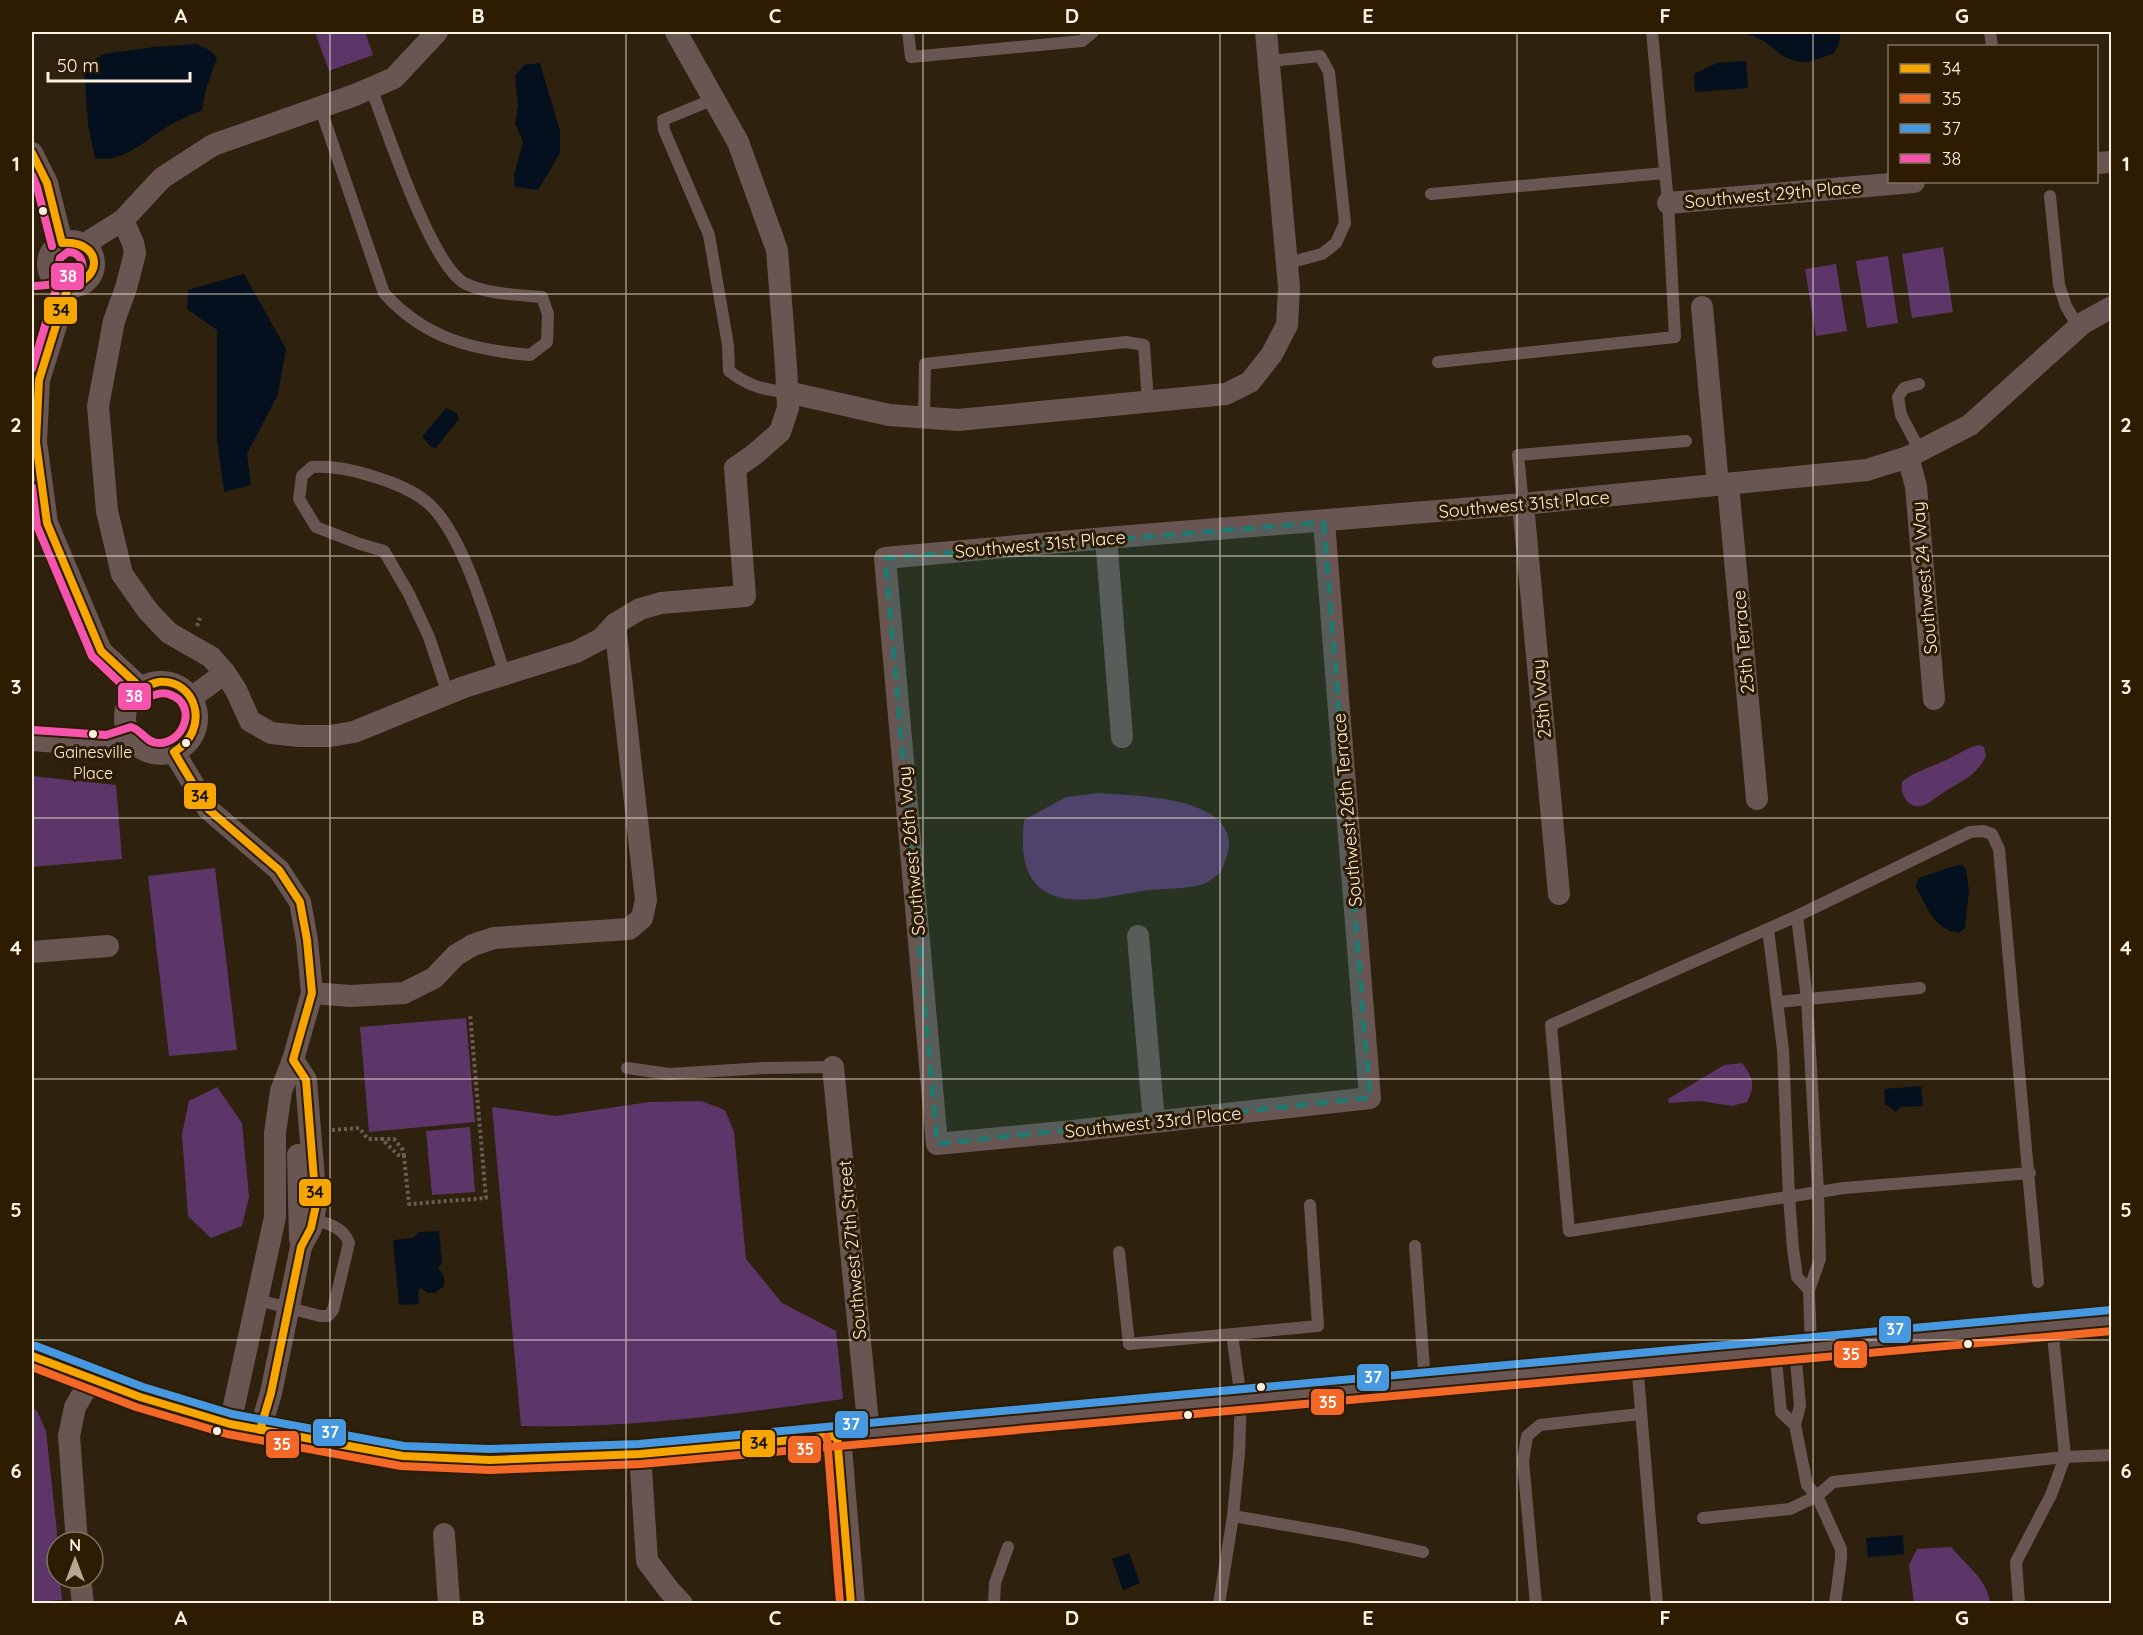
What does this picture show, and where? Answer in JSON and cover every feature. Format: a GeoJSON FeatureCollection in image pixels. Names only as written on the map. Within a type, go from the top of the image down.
{"type":"FeatureCollection","features":[{"type":"Feature","properties":{"kind":"street"},"geometry":{"type":"LineString","coordinates":[[141,688],[101,651],[47,523],[36,442],[39,380],[50,279],[48,259],[51,252],[123,220],[162,178],[213,145],[394,78],[437,32]]}},
{"type":"Feature","properties":{"kind":"street"},"geometry":{"type":"LineString","coordinates":[[787,392],[889,415],[958,420],[1226,394],[1250,382],[1272,354],[1287,325],[1288,263],[1266,32]]}},
{"type":"Feature","properties":{"kind":"street"},"geometry":{"type":"LineString","coordinates":[[123,220],[135,253],[114,321],[98,406],[107,511],[123,574],[148,611],[169,633],[211,657],[225,672],[250,721],[271,733],[330,736],[354,732],[448,694],[576,652],[600,639],[615,624],[640,609],[661,603],[745,596],[735,468],[780,432],[788,408],[777,250],[738,142],[714,99],[683,34]]}},
{"type":"Feature","properties":{"kind":"street"},"geometry":{"type":"LineString","coordinates":[[32,153],[73,244],[93,256],[93,272],[83,284],[50,279]]}},
{"type":"Feature","properties":{"kind":"street","name":"Southwest 29th Place"},"geometry":{"type":"LineString","coordinates":[[1668,203],[1902,183]]}},
{"type":"Feature","properties":{"kind":"street","name":"25th Terrace"},"geometry":{"type":"LineString","coordinates":[[1702,307],[1757,800]]}},
{"type":"Feature","properties":{"kind":"street","name":"Southwest 31st Place"},"geometry":{"type":"LineString","coordinates":[[885,558],[1106,538],[1324,522],[1867,470],[1914,454],[1970,424],[2078,327],[2112,307]]}},
{"type":"Feature","properties":{"kind":"street","name":"Southwest 24 Way"},"geometry":{"type":"LineString","coordinates":[[1914,454],[1934,699]]}},
{"type":"Feature","properties":{"kind":"street","name":"25th Way"},"geometry":{"type":"LineString","coordinates":[[1523,504],[1559,894]]}},
{"type":"Feature","properties":{"kind":"street","name":"Southwest 26th Terrace"},"geometry":{"type":"LineString","coordinates":[[1324,522],[1370,1098]]}},
{"type":"Feature","properties":{"kind":"street"},"geometry":{"type":"LineString","coordinates":[[1106,538],[1122,737]]}},
{"type":"Feature","properties":{"kind":"street","name":"Southwest 26th Way"},"geometry":{"type":"LineString","coordinates":[[885,558],[937,1144]]}},
{"type":"Feature","properties":{"kind":"street"},"geometry":{"type":"LineString","coordinates":[[312,993],[350,996],[404,993],[434,978],[456,955],[473,945],[494,938],[629,929],[642,918],[646,900],[615,624]]}},
{"type":"Feature","properties":{"kind":"street"},"geometry":{"type":"LineString","coordinates":[[191,698],[225,672]]}},
{"type":"Feature","properties":{"kind":"street"},"geometry":{"type":"LineString","coordinates":[[159,682],[171,684],[182,689],[191,698],[197,711],[197,724],[185,746],[174,752],[150,753],[138,746],[130,737],[126,725],[126,708],[141,688],[159,682]]}},
{"type":"Feature","properties":{"kind":"street"},"geometry":{"type":"LineString","coordinates":[[32,740],[108,746],[130,737]]}},
{"type":"Feature","properties":{"kind":"street"},"geometry":{"type":"LineString","coordinates":[[174,752],[208,809],[279,870],[300,902],[307,940],[312,993],[293,1060],[281,1091],[275,1133],[275,1217],[230,1424]]}},
{"type":"Feature","properties":{"kind":"street"},"geometry":{"type":"LineString","coordinates":[[1138,936],[1154,1122]]}},
{"type":"Feature","properties":{"kind":"street"},"geometry":{"type":"LineString","coordinates":[[32,952],[108,946]]}},
{"type":"Feature","properties":{"kind":"street"},"geometry":{"type":"LineString","coordinates":[[260,1430],[271,1393],[301,1247],[311,1228],[306,1220],[298,1175],[293,1060]]}},
{"type":"Feature","properties":{"kind":"street"},"geometry":{"type":"LineString","coordinates":[[293,1060],[306,1080],[315,1206],[306,1220]]}},
{"type":"Feature","properties":{"kind":"street","name":"Southwest 27th Street"},"geometry":{"type":"LineString","coordinates":[[833,1067],[869,1433]]}},
{"type":"Feature","properties":{"kind":"street","name":"Southwest 33rd Place"},"geometry":{"type":"LineString","coordinates":[[937,1144],[1370,1098]]}},
{"type":"Feature","properties":{"kind":"street"},"geometry":{"type":"LineString","coordinates":[[275,1175],[298,1175]]}},
{"type":"Feature","properties":{"kind":"street"},"geometry":{"type":"LineString","coordinates":[[32,1356],[160,1404],[230,1424],[403,1456],[490,1460],[639,1454],[2112,1320]]}},
{"type":"Feature","properties":{"kind":"street"},"geometry":{"type":"LineString","coordinates":[[76,1530],[69,1436],[75,1407],[91,1380]]}},
{"type":"Feature","properties":{"kind":"street"},"geometry":{"type":"LineString","coordinates":[[837,1436],[851,1604]]}},
{"type":"Feature","properties":{"kind":"street"},"geometry":{"type":"LineString","coordinates":[[639,1454],[647,1561],[682,1604]]}},
{"type":"Feature","properties":{"kind":"street"},"geometry":{"type":"LineString","coordinates":[[444,1534],[449,1604]]}},
{"type":"Feature","properties":{"kind":"lane"},"geometry":{"type":"LineString","coordinates":[[908,32],[910,57],[1082,41],[1093,32]]}},
{"type":"Feature","properties":{"kind":"lane"},"geometry":{"type":"LineString","coordinates":[[1438,362],[1676,337],[1668,203],[1652,32]]}},
{"type":"Feature","properties":{"kind":"lane"},"geometry":{"type":"LineString","coordinates":[[1270,61],[1320,56],[1329,72],[1345,223],[1336,243],[1322,254],[1288,263]]}},
{"type":"Feature","properties":{"kind":"lane"},"geometry":{"type":"LineString","coordinates":[[320,107],[384,293],[401,311],[444,337],[495,352],[531,355],[547,342],[548,314],[542,297],[506,294],[464,283],[446,264],[413,203],[371,88]]}},
{"type":"Feature","properties":{"kind":"lane"},"geometry":{"type":"LineString","coordinates":[[714,99],[663,120],[664,130],[709,235],[728,345],[729,371],[742,381],[763,390],[787,392]]}},
{"type":"Feature","properties":{"kind":"lane"},"geometry":{"type":"LineString","coordinates":[[1431,194],[1665,174]]}},
{"type":"Feature","properties":{"kind":"lane"},"geometry":{"type":"LineString","coordinates":[[2050,196],[2059,285],[2066,306],[2078,327]]}},
{"type":"Feature","properties":{"kind":"lane"},"geometry":{"type":"LineString","coordinates":[[924,418],[924,364],[1126,342],[1144,345],[1148,403]]}},
{"type":"Feature","properties":{"kind":"lane"},"geometry":{"type":"LineString","coordinates":[[1914,454],[1898,397],[1904,388],[1919,384]]}},
{"type":"Feature","properties":{"kind":"lane"},"geometry":{"type":"LineString","coordinates":[[1523,504],[1518,455],[1686,441]]}},
{"type":"Feature","properties":{"kind":"lane"},"geometry":{"type":"LineString","coordinates":[[448,694],[429,637],[409,594],[384,551],[315,527],[299,499],[302,476],[312,467],[334,466],[382,479],[401,485],[428,503],[447,524],[466,566],[505,674]]}},
{"type":"Feature","properties":{"kind":"lane"},"geometry":{"type":"LineString","coordinates":[[2030,1173],[1844,1188],[1569,1231],[1551,1025],[1797,916],[1970,832],[1983,831],[1992,834],[1999,849],[2030,1173],[2038,1282]]}},
{"type":"Feature","properties":{"kind":"lane"},"geometry":{"type":"LineString","coordinates":[[1795,1425],[1781,1412],[1809,1290],[1820,1259],[1807,999],[1797,916]]}},
{"type":"Feature","properties":{"kind":"lane"},"geometry":{"type":"LineString","coordinates":[[1768,929],[1783,1050],[1789,1197],[1797,1276],[1809,1290]]}},
{"type":"Feature","properties":{"kind":"lane"},"geometry":{"type":"LineString","coordinates":[[1778,1002],[1920,988]]}},
{"type":"Feature","properties":{"kind":"lane"},"geometry":{"type":"LineString","coordinates":[[627,1068],[669,1074],[765,1068],[833,1067]]}},
{"type":"Feature","properties":{"kind":"lane"},"geometry":{"type":"LineString","coordinates":[[1119,1252],[1128,1344],[1318,1326],[1310,1205]]}},
{"type":"Feature","properties":{"kind":"lane"},"geometry":{"type":"LineString","coordinates":[[258,1300],[288,1309],[328,1316],[333,1310],[349,1243],[346,1235],[340,1229],[306,1220],[275,1217]]}},
{"type":"Feature","properties":{"kind":"lane"},"geometry":{"type":"LineString","coordinates":[[1415,1246],[1425,1382]]}},
{"type":"Feature","properties":{"kind":"lane"},"geometry":{"type":"LineString","coordinates":[[2019,1604],[2016,1562],[2051,1495],[2065,1457],[2052,1325]]}},
{"type":"Feature","properties":{"kind":"lane"},"geometry":{"type":"LineString","coordinates":[[1219,1604],[1233,1516],[1239,1454],[1241,1399],[1232,1334]]}},
{"type":"Feature","properties":{"kind":"lane"},"geometry":{"type":"LineString","coordinates":[[1794,1349],[1800,1406],[1795,1425],[1807,1485],[1817,1497],[1841,1549],[1835,1604]]}},
{"type":"Feature","properties":{"kind":"lane"},"geometry":{"type":"LineString","coordinates":[[1637,1363],[1657,1604]]}},
{"type":"Feature","properties":{"kind":"lane"},"geometry":{"type":"LineString","coordinates":[[1536,1604],[1523,1461],[1527,1436],[1540,1425],[1640,1414]]}},
{"type":"Feature","properties":{"kind":"lane"},"geometry":{"type":"LineString","coordinates":[[1704,1518],[1790,1509],[1817,1497],[1833,1482],[2065,1457],[2112,1455]]}},
{"type":"Feature","properties":{"kind":"lane"},"geometry":{"type":"LineString","coordinates":[[1233,1516],[1344,1535],[1423,1552]]}},
{"type":"Feature","properties":{"kind":"lane"},"geometry":{"type":"LineString","coordinates":[[994,1604],[994,1583],[1008,1547]]}},
{"type":"Feature","properties":{"kind":"path"},"geometry":{"type":"LineString","coordinates":[[332,1130],[359,1128],[368,1139],[394,1139],[403,1150],[409,1204],[486,1198],[470,1013]]}},
{"type":"Feature","properties":{"kind":"path"},"geometry":{"type":"LineString","coordinates":[[382,1138],[398,1155],[404,1156]]}},
{"type":"Feature","properties":{"kind":"highlighted area"},"geometry":{"type":"Polygon","coordinates":[[[1324,522],[1370,1098],[937,1144],[885,558],[1324,522]]]}},
{"type":"Feature","properties":{"kind":"shaded area"},"geometry":{"type":"Polygon","coordinates":[[[315,32],[365,32],[373,55],[329,71],[315,32]]]}},
{"type":"Feature","properties":{"kind":"shaded area"},"geometry":{"type":"Polygon","coordinates":[[[1943,247],[1953,312],[1912,318],[1902,254],[1943,247]]]}},
{"type":"Feature","properties":{"kind":"shaded area"},"geometry":{"type":"Polygon","coordinates":[[[1888,256],[1898,323],[1867,328],[1856,261],[1888,256]]]}},
{"type":"Feature","properties":{"kind":"shaded area"},"geometry":{"type":"Polygon","coordinates":[[[1836,264],[1847,331],[1816,336],[1805,269],[1836,264]]]}},
{"type":"Feature","properties":{"kind":"shaded area"},"geometry":{"type":"Polygon","coordinates":[[[1979,745],[1984,747],[1986,756],[1970,776],[1922,806],[1916,806],[1906,800],[1902,782],[1907,778],[1979,745]]]}},
{"type":"Feature","properties":{"kind":"shaded area"},"geometry":{"type":"Polygon","coordinates":[[[32,776],[116,785],[122,859],[32,867],[32,776]]]}},
{"type":"Feature","properties":{"kind":"shaded area"},"geometry":{"type":"Polygon","coordinates":[[[1098,793],[1174,801],[1194,806],[1211,815],[1223,826],[1229,841],[1221,872],[1206,883],[1199,885],[1102,898],[1080,900],[1062,898],[1048,893],[1037,885],[1024,859],[1024,820],[1066,797],[1098,793]]]}},
{"type":"Feature","properties":{"kind":"shaded area"},"geometry":{"type":"Polygon","coordinates":[[[215,868],[237,1050],[169,1056],[148,876],[215,868]]]}},
{"type":"Feature","properties":{"kind":"shaded area"},"geometry":{"type":"Polygon","coordinates":[[[466,1018],[475,1122],[369,1132],[360,1027],[466,1018]]]}},
{"type":"Feature","properties":{"kind":"shaded area"},"geometry":{"type":"Polygon","coordinates":[[[1742,1063],[1752,1082],[1752,1091],[1747,1102],[1732,1106],[1701,1101],[1669,1103],[1668,1099],[1724,1065],[1742,1063]]]}},
{"type":"Feature","properties":{"kind":"shaded area"},"geometry":{"type":"Polygon","coordinates":[[[217,1087],[242,1123],[249,1197],[242,1226],[211,1238],[188,1216],[182,1134],[189,1101],[217,1087]]]}},
{"type":"Feature","properties":{"kind":"shaded area"},"geometry":{"type":"Polygon","coordinates":[[[701,1101],[725,1110],[734,1132],[746,1259],[782,1303],[836,1331],[843,1399],[642,1423],[521,1426],[492,1107],[556,1116],[649,1102],[701,1101]]]}},
{"type":"Feature","properties":{"kind":"shaded area"},"geometry":{"type":"Polygon","coordinates":[[[470,1127],[475,1192],[432,1195],[426,1131],[470,1127]]]}},
{"type":"Feature","properties":{"kind":"shaded area"},"geometry":{"type":"Polygon","coordinates":[[[32,1407],[37,1411],[46,1431],[57,1530],[45,1530],[45,1590],[61,1590],[62,1600],[32,1602],[32,1407]]]}},
{"type":"Feature","properties":{"kind":"shaded area"},"geometry":{"type":"Polygon","coordinates":[[[1951,1547],[1985,1587],[1990,1603],[1914,1603],[1909,1565],[1917,1549],[1951,1547]]]}},
{"type":"Feature","properties":{"kind":"water"},"geometry":{"type":"Polygon","coordinates":[[[1743,32],[1841,32],[1839,44],[1833,54],[1808,62],[1795,61],[1783,56],[1764,41],[1743,32]]]}},
{"type":"Feature","properties":{"kind":"water"},"geometry":{"type":"Polygon","coordinates":[[[197,44],[211,51],[217,58],[206,89],[202,110],[172,124],[125,154],[105,159],[95,158],[88,125],[84,66],[104,54],[197,44]]]}},
{"type":"Feature","properties":{"kind":"water"},"geometry":{"type":"Polygon","coordinates":[[[1746,61],[1748,88],[1695,92],[1694,74],[1717,63],[1746,61]]]}},
{"type":"Feature","properties":{"kind":"water"},"geometry":{"type":"Polygon","coordinates":[[[540,63],[560,131],[560,153],[538,190],[515,187],[514,175],[523,142],[515,123],[518,106],[515,76],[524,65],[540,63]]]}},
{"type":"Feature","properties":{"kind":"water"},"geometry":{"type":"Polygon","coordinates":[[[244,274],[286,349],[278,394],[247,454],[251,485],[224,492],[217,440],[217,330],[187,309],[188,290],[244,274]]]}},
{"type":"Feature","properties":{"kind":"water"},"geometry":{"type":"Polygon","coordinates":[[[446,408],[457,413],[459,419],[436,448],[431,447],[422,437],[446,408]]]}},
{"type":"Feature","properties":{"kind":"water"},"geometry":{"type":"Polygon","coordinates":[[[1962,865],[1966,869],[1969,890],[1965,928],[1959,933],[1950,931],[1937,922],[1916,887],[1918,879],[1962,865]]]}},
{"type":"Feature","properties":{"kind":"water"},"geometry":{"type":"Polygon","coordinates":[[[1921,1086],[1923,1106],[1900,1107],[1896,1112],[1885,1104],[1884,1089],[1921,1086]]]}},
{"type":"Feature","properties":{"kind":"water"},"geometry":{"type":"Polygon","coordinates":[[[439,1231],[442,1262],[438,1268],[444,1276],[444,1286],[435,1293],[427,1293],[421,1288],[418,1290],[419,1304],[399,1305],[393,1240],[413,1238],[419,1232],[439,1231]]]}},
{"type":"Feature","properties":{"kind":"water"},"geometry":{"type":"Polygon","coordinates":[[[1903,1535],[1904,1554],[1868,1557],[1866,1538],[1903,1535]]]}},
{"type":"Feature","properties":{"kind":"water"},"geometry":{"type":"Polygon","coordinates":[[[1129,1553],[1140,1583],[1123,1590],[1112,1559],[1129,1553]]]}},
{"type":"Feature","properties":{"kind":"transit line","name":"34"},"geometry":{"type":"LineString","coordinates":[[32,153],[47,183],[62,243],[85,247],[94,260],[89,276],[68,287],[39,380],[36,442],[47,523],[101,651],[141,688],[159,682],[172,683],[183,689],[190,697],[195,708],[196,719],[193,731],[186,743],[174,752],[208,809],[279,870],[300,902],[307,940],[312,993],[293,1060],[306,1080],[316,1205],[311,1228],[301,1247],[271,1393],[260,1430]]}},
{"type":"Feature","properties":{"kind":"transit line","name":"38"},"geometry":{"type":"LineString","coordinates":[[32,175],[52,246]]}},
{"type":"Feature","properties":{"kind":"transit line","name":"38"},"geometry":{"type":"LineString","coordinates":[[32,369],[58,283],[63,278],[82,270],[80,258],[68,252],[60,258],[58,281],[33,286]]}},
{"type":"Feature","properties":{"kind":"transit line","name":"38"},"geometry":{"type":"LineString","coordinates":[[32,487],[37,526],[92,656],[135,697],[144,698],[162,693],[171,695],[179,700],[186,715],[181,731],[167,742],[158,743],[150,741],[131,727],[106,735],[33,730]]}},
{"type":"Feature","properties":{"kind":"transit line","name":"37"},"geometry":{"type":"LineString","coordinates":[[36,1346],[143,1387],[232,1414],[404,1446],[490,1449],[639,1444],[2111,1310]]}},
{"type":"Feature","properties":{"kind":"transit line","name":"35"},"geometry":{"type":"LineString","coordinates":[[32,1367],[136,1407],[227,1434],[401,1466],[490,1470],[641,1464],[2112,1331]]}},
{"type":"Feature","properties":{"kind":"transit line","name":"34"},"geometry":{"type":"LineString","coordinates":[[32,1356],[140,1397],[230,1424],[403,1456],[490,1460],[640,1454],[837,1436],[851,1604]]}},
{"type":"Feature","properties":{"kind":"transit line","name":"35"},"geometry":{"type":"LineString","coordinates":[[827,1437],[840,1604]]}},
{"type":"Feature","properties":{"kind":"place","name":"Gainesville Place"},"geometry":{"type":"Point","coordinates":[93,734]}}]}
